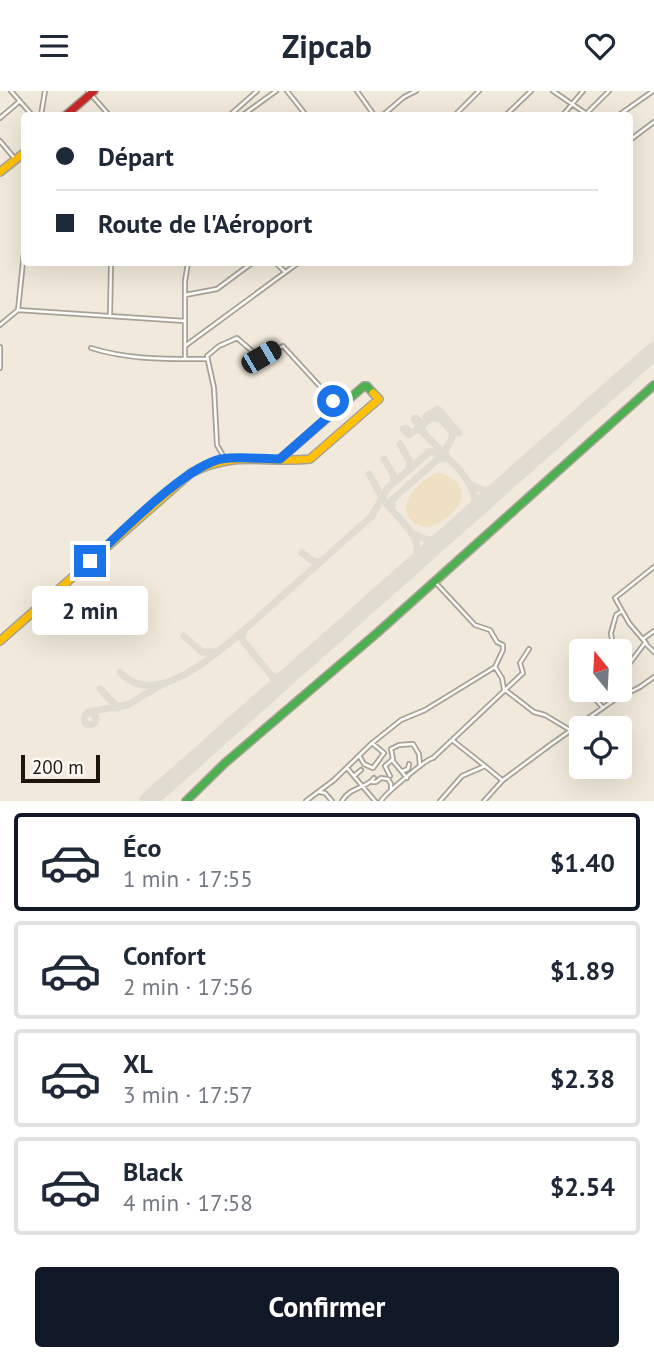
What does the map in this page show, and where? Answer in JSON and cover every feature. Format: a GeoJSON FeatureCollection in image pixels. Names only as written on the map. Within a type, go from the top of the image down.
{"type":"FeatureCollection","features":[{"type":"Feature","properties":{"kind":"main road"},"geometry":{"type":"LineString","coordinates":[[69,112],[91,92]]}},
{"type":"Feature","properties":{"kind":"main road"},"geometry":{"type":"LineString","coordinates":[[1,169],[21,156]]}},
{"type":"Feature","properties":{"kind":"main road"},"geometry":{"type":"LineString","coordinates":[[186,801],[225,763],[435,581],[654,384]]}},
{"type":"Feature","properties":{"kind":"main road"},"geometry":{"type":"LineString","coordinates":[[0,641],[191,473],[208,463],[225,459],[301,460],[313,457],[380,400],[364,386],[280,459]]}},
{"type":"Feature","properties":{"kind":"street"},"geometry":{"type":"LineString","coordinates":[[11,91],[29,112]]}},
{"type":"Feature","properties":{"kind":"street"},"geometry":{"type":"LineString","coordinates":[[42,112],[45,91]]}},
{"type":"Feature","properties":{"kind":"street"},"geometry":{"type":"LineString","coordinates":[[236,112],[257,91]]}},
{"type":"Feature","properties":{"kind":"street"},"geometry":{"type":"LineString","coordinates":[[247,112],[276,91]]}},
{"type":"Feature","properties":{"kind":"street"},"geometry":{"type":"LineString","coordinates":[[287,91],[304,112]]}},
{"type":"Feature","properties":{"kind":"street"},"geometry":{"type":"LineString","coordinates":[[357,91],[372,112]]}},
{"type":"Feature","properties":{"kind":"street"},"geometry":{"type":"LineString","coordinates":[[387,112],[416,91]]}},
{"type":"Feature","properties":{"kind":"street"},"geometry":{"type":"LineString","coordinates":[[457,112],[479,91]]}},
{"type":"Feature","properties":{"kind":"street"},"geometry":{"type":"LineString","coordinates":[[509,112],[531,91]]}},
{"type":"Feature","properties":{"kind":"street"},"geometry":{"type":"LineString","coordinates":[[553,91],[583,112]]}},
{"type":"Feature","properties":{"kind":"street"},"geometry":{"type":"LineString","coordinates":[[566,112],[583,91]]}},
{"type":"Feature","properties":{"kind":"street"},"geometry":{"type":"LineString","coordinates":[[590,112],[609,91]]}},
{"type":"Feature","properties":{"kind":"street"},"geometry":{"type":"LineString","coordinates":[[622,112],[652,91]]}},
{"type":"Feature","properties":{"kind":"street"},"geometry":{"type":"LineString","coordinates":[[91,92],[107,112]]}},
{"type":"Feature","properties":{"kind":"street"},"geometry":{"type":"LineString","coordinates":[[0,118],[20,101]]}},
{"type":"Feature","properties":{"kind":"street"},"geometry":{"type":"LineString","coordinates":[[633,138],[654,122]]}},
{"type":"Feature","properties":{"kind":"street"},"geometry":{"type":"LineString","coordinates":[[0,141],[16,160]]}},
{"type":"Feature","properties":{"kind":"street"},"geometry":{"type":"LineString","coordinates":[[18,310],[23,266]]}},
{"type":"Feature","properties":{"kind":"street"},"geometry":{"type":"LineString","coordinates":[[110,315],[111,266]]}},
{"type":"Feature","properties":{"kind":"street"},"geometry":{"type":"LineString","coordinates":[[185,359],[188,266]]}},
{"type":"Feature","properties":{"kind":"street"},"geometry":{"type":"LineString","coordinates":[[185,295],[217,289],[248,266]]}},
{"type":"Feature","properties":{"kind":"street"},"geometry":{"type":"LineString","coordinates":[[279,266],[285,272]]}},
{"type":"Feature","properties":{"kind":"street"},"geometry":{"type":"LineString","coordinates":[[185,346],[294,266]]}},
{"type":"Feature","properties":{"kind":"street"},"geometry":{"type":"LineString","coordinates":[[0,325],[18,310],[185,321]]}},
{"type":"Feature","properties":{"kind":"street"},"geometry":{"type":"LineString","coordinates":[[225,459],[217,445],[214,429],[214,388],[207,359],[219,346],[237,338],[258,358],[283,346],[339,407]]}},
{"type":"Feature","properties":{"kind":"street"},"geometry":{"type":"LineString","coordinates":[[0,347],[0,368]]}},
{"type":"Feature","properties":{"kind":"street"},"geometry":{"type":"LineString","coordinates":[[91,348],[109,355],[133,358],[207,359]]}},
{"type":"Feature","properties":{"kind":"street"},"geometry":{"type":"LineString","coordinates":[[654,567],[615,598],[629,623],[654,652]]}},
{"type":"Feature","properties":{"kind":"street"},"geometry":{"type":"LineString","coordinates":[[306,801],[320,792],[401,720],[425,710],[495,667],[503,645],[498,643],[490,630],[475,625],[435,581]]}},
{"type":"Feature","properties":{"kind":"street"},"geometry":{"type":"LineString","coordinates":[[612,639],[616,615],[623,610]]}},
{"type":"Feature","properties":{"kind":"street"},"geometry":{"type":"LineString","coordinates":[[632,658],[654,631]]}},
{"type":"Feature","properties":{"kind":"street"},"geometry":{"type":"LineString","coordinates":[[381,801],[427,759],[433,758],[503,689],[515,682],[523,673],[520,663],[529,649]]}},
{"type":"Feature","properties":{"kind":"street"},"geometry":{"type":"LineString","coordinates":[[495,667],[502,678],[503,689],[533,712],[545,715],[569,729]]}},
{"type":"Feature","properties":{"kind":"street"},"geometry":{"type":"LineString","coordinates":[[591,716],[622,693],[640,687],[654,677]]}},
{"type":"Feature","properties":{"kind":"street"},"geometry":{"type":"LineString","coordinates":[[598,702],[603,708]]}},
{"type":"Feature","properties":{"kind":"street"},"geometry":{"type":"LineString","coordinates":[[484,801],[503,780],[569,731]]}},
{"type":"Feature","properties":{"kind":"street"},"geometry":{"type":"LineString","coordinates":[[452,740],[503,780]]}},
{"type":"Feature","properties":{"kind":"street"},"geometry":{"type":"LineString","coordinates":[[359,757],[365,765],[372,768],[376,765],[384,753],[372,743]]}},
{"type":"Feature","properties":{"kind":"street"},"geometry":{"type":"LineString","coordinates":[[407,778],[392,760],[392,748],[412,744],[419,753],[419,766]]}},
{"type":"Feature","properties":{"kind":"street"},"geometry":{"type":"LineString","coordinates":[[390,776],[385,766],[392,760]]}},
{"type":"Feature","properties":{"kind":"street"},"geometry":{"type":"LineString","coordinates":[[403,771],[408,769],[409,764]]}},
{"type":"Feature","properties":{"kind":"street"},"geometry":{"type":"LineString","coordinates":[[440,801],[461,777],[485,766]]}},
{"type":"Feature","properties":{"kind":"street"},"geometry":{"type":"LineString","coordinates":[[347,768],[375,801]]}},
{"type":"Feature","properties":{"kind":"street"},"geometry":{"type":"LineString","coordinates":[[354,776],[361,770]]}},
{"type":"Feature","properties":{"kind":"street"},"geometry":{"type":"LineString","coordinates":[[342,801],[350,791],[373,780],[375,782],[381,778],[388,779],[399,785]]}},
{"type":"Feature","properties":{"kind":"street"},"geometry":{"type":"LineString","coordinates":[[391,783],[391,790]]}},
{"type":"Feature","properties":{"kind":"street"},"geometry":{"type":"LineString","coordinates":[[320,792],[325,793],[332,801]]}},
{"type":"Feature","properties":{"kind":"shaded area"},"geometry":{"type":"Polygon","coordinates":[[[436,473],[455,481],[461,489],[461,499],[446,517],[425,527],[414,522],[406,508],[413,492],[436,473]]]}},
{"type":"Feature","properties":{"kind":"taxiway"},"geometry":{"type":"LineString","coordinates":[[426,416],[438,409],[459,433]]}},
{"type":"Feature","properties":{"kind":"taxiway"},"geometry":{"type":"LineString","coordinates":[[422,430],[421,426],[432,417],[440,419],[449,429],[452,434],[445,451],[447,458]]}},
{"type":"Feature","properties":{"kind":"taxiway"},"geometry":{"type":"LineString","coordinates":[[421,423],[414,419],[421,430]]}},
{"type":"Feature","properties":{"kind":"taxiway"},"geometry":{"type":"LineString","coordinates":[[410,432],[406,428],[403,429],[409,435],[417,429],[421,430],[441,451]]}},
{"type":"Feature","properties":{"kind":"taxiway"},"geometry":{"type":"LineString","coordinates":[[400,444],[410,462],[409,469]]}},
{"type":"Feature","properties":{"kind":"taxiway"},"geometry":{"type":"LineString","coordinates":[[272,691],[272,676],[243,641],[245,629],[372,516],[387,489],[429,452],[436,452],[451,461],[465,477],[475,501],[466,518]]}},
{"type":"Feature","properties":{"kind":"taxiway"},"geometry":{"type":"LineString","coordinates":[[392,509],[392,500],[438,459],[447,458]]}},
{"type":"Feature","properties":{"kind":"taxiway"},"geometry":{"type":"LineString","coordinates":[[384,459],[394,476],[393,483]]}},
{"type":"Feature","properties":{"kind":"taxiway"},"geometry":{"type":"LineString","coordinates":[[369,474],[384,500],[415,540],[416,557],[411,567]]}},
{"type":"Feature","properties":{"kind":"taxiway"},"geometry":{"type":"LineString","coordinates":[[471,485],[485,491],[501,487]]}},
{"type":"Feature","properties":{"kind":"taxiway"},"geometry":{"type":"LineString","coordinates":[[414,534],[427,540],[443,538]]}},
{"type":"Feature","properties":{"kind":"taxiway"},"geometry":{"type":"LineString","coordinates":[[302,553],[319,562]]}},
{"type":"Feature","properties":{"kind":"taxiway"},"geometry":{"type":"LineString","coordinates":[[120,672],[134,682],[150,685],[167,682],[201,664],[243,631]]}},
{"type":"Feature","properties":{"kind":"taxiway"},"geometry":{"type":"LineString","coordinates":[[184,636],[202,652],[216,652]]}},
{"type":"Feature","properties":{"kind":"taxiway"},"geometry":{"type":"LineString","coordinates":[[272,676],[287,677]]}},
{"type":"Feature","properties":{"kind":"taxiway"},"geometry":{"type":"LineString","coordinates":[[88,712],[127,705],[160,686]]}},
{"type":"Feature","properties":{"kind":"taxiway"},"geometry":{"type":"LineString","coordinates":[[100,689],[118,708]]}},
{"type":"Feature","properties":{"kind":"taxiway"},"geometry":{"type":"LineString","coordinates":[[85,714],[95,714],[96,719],[95,724],[85,724],[85,714]]}},
{"type":"Feature","properties":{"kind":"runway"},"geometry":{"type":"LineString","coordinates":[[148,801],[654,351]]}},
{"type":"Feature","properties":{"kind":"traffic: fast"},"geometry":{"type":"LineString","coordinates":[[186,801],[225,763],[377,633],[654,385]]}},
{"type":"Feature","properties":{"kind":"traffic: fast"},"geometry":{"type":"LineString","coordinates":[[280,459],[364,386],[373,393]]}},
{"type":"Feature","properties":{"kind":"traffic: slow"},"geometry":{"type":"LineString","coordinates":[[0,172],[21,155]]}},
{"type":"Feature","properties":{"kind":"traffic: slow"},"geometry":{"type":"LineString","coordinates":[[0,641],[191,473],[207,466],[237,460],[310,459],[379,399],[373,393]]}},
{"type":"Feature","properties":{"kind":"traffic: jam"},"geometry":{"type":"LineString","coordinates":[[70,112],[94,91]]}},
{"type":"Feature","properties":{"kind":"route"},"geometry":{"type":"LineString","coordinates":[[90,561],[158,500],[208,463],[231,458],[280,459],[339,407],[333,401]]}}]}
